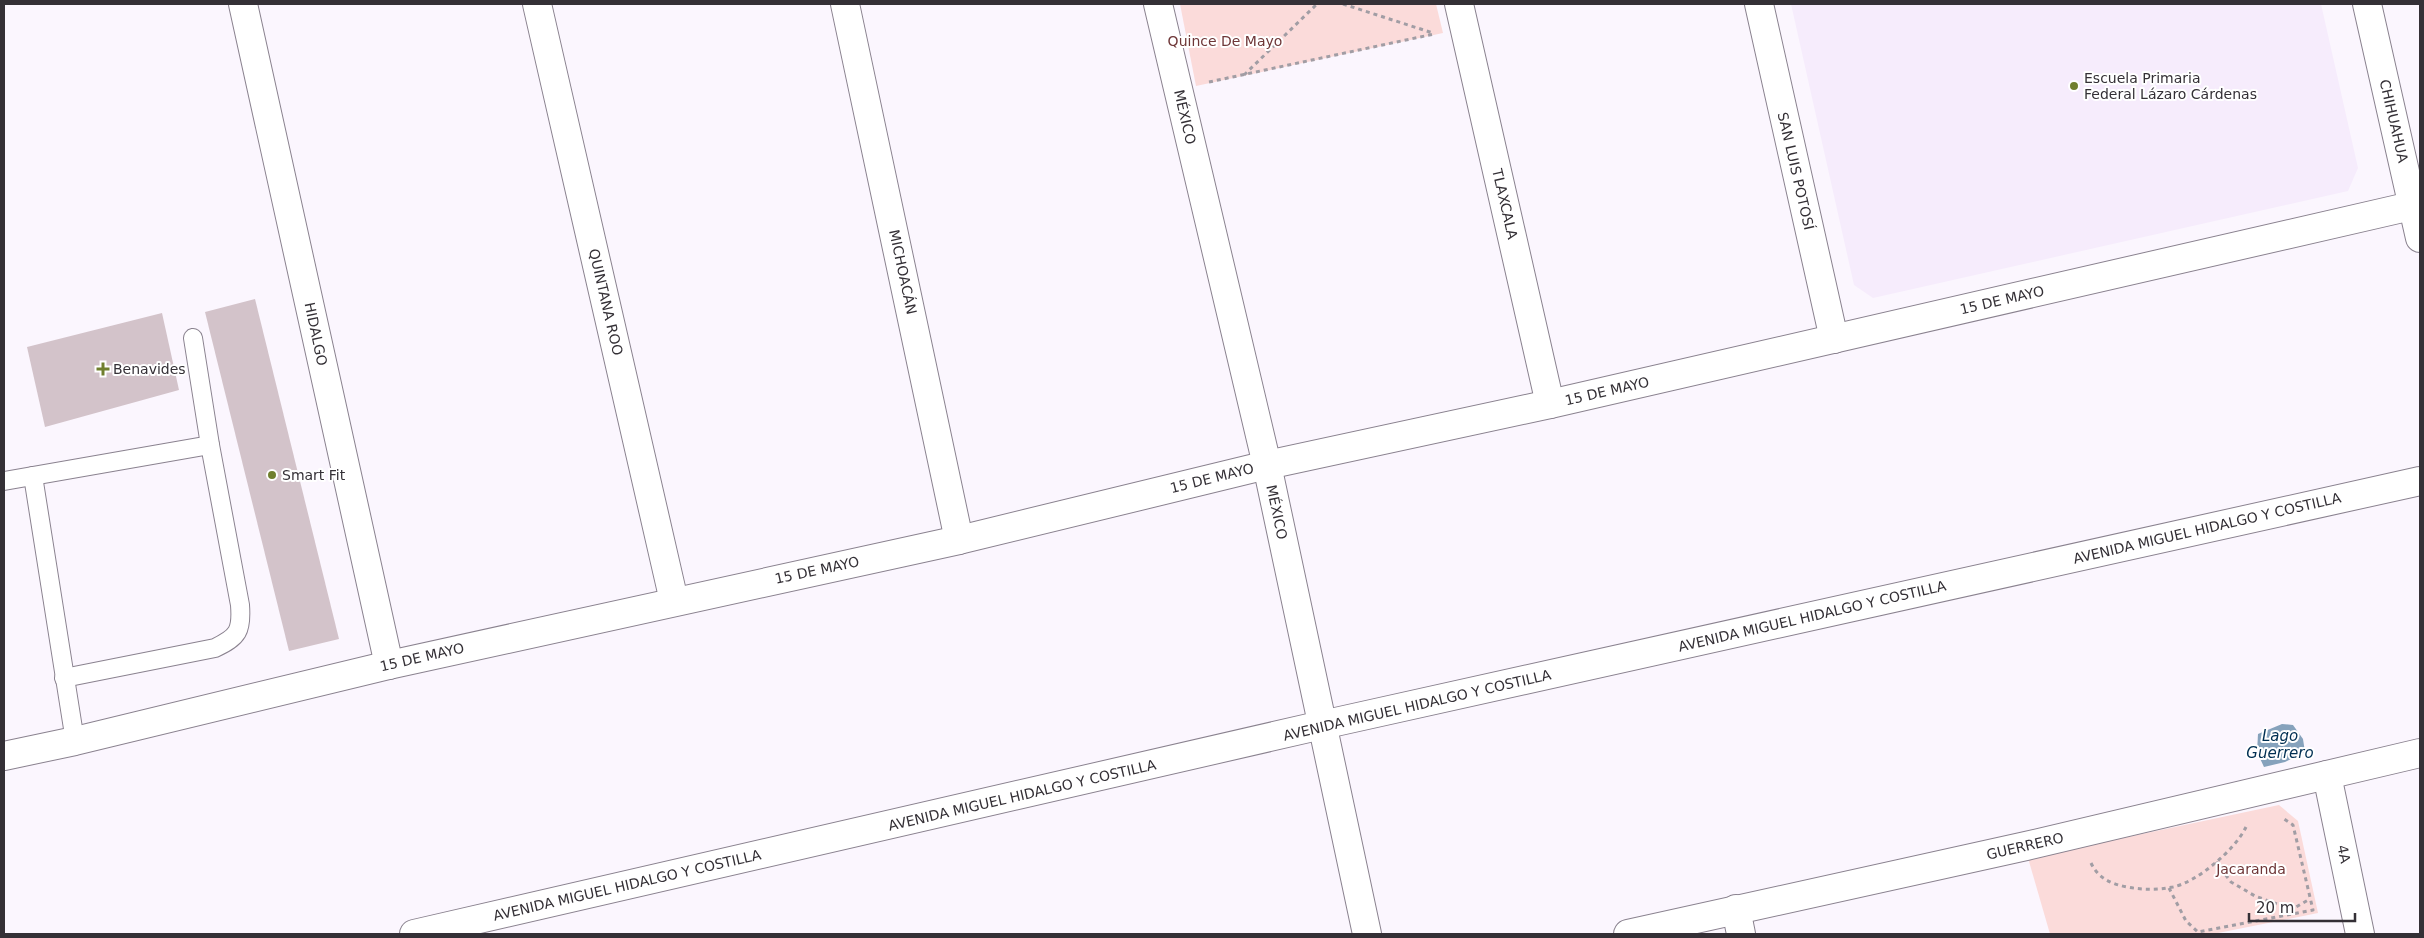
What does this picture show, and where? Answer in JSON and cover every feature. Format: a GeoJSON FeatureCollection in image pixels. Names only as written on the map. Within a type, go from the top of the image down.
{"type":"FeatureCollection","features":[{"type":"Feature","properties":{"kind":"street","name":"HIDALGO"},"geometry":{"type":"LineString","coordinates":[[243,4],[389,665]]}},
{"type":"Feature","properties":{"kind":"street","name":"QUINTANA ROO"},"geometry":{"type":"LineString","coordinates":[[537,4],[674,601]]}},
{"type":"Feature","properties":{"kind":"street","name":"MICHOACÁN"},"geometry":{"type":"LineString","coordinates":[[845,4],[959,540]]}},
{"type":"Feature","properties":{"kind":"street","name":"MÉXICO"},"geometry":{"type":"LineString","coordinates":[[1158,4],[1267,465],[1367,934]]}},
{"type":"Feature","properties":{"kind":"street","name":"TLAXCALA"},"geometry":{"type":"LineString","coordinates":[[1459,4],[1550,404]]}},
{"type":"Feature","properties":{"kind":"street","name":"SAN LUIS POTOSÍ"},"geometry":{"type":"LineString","coordinates":[[1758,4],[1834,339]]}},
{"type":"Feature","properties":{"kind":"street","name":"CHIHUAHUA"},"geometry":{"type":"LineString","coordinates":[[2367,4],[2417,205],[2420,238]]}},
{"type":"Feature","properties":{"kind":"street","name":"15 DE MAYO"},"geometry":{"type":"LineString","coordinates":[[4,756],[75,741],[389,665],[959,540],[1267,465],[1550,404],[2417,205]]}},
{"type":"Feature","properties":{"kind":"street","name":"AVENIDA MIGUEL HIDALGO Y COSTILLA"},"geometry":{"type":"LineString","coordinates":[[414,934],[1322,726],[2420,480]]}},
{"type":"Feature","properties":{"kind":"street","name":"GUERRERO"},"geometry":{"type":"LineString","coordinates":[[1628,934],[1738,922],[2026,846],[2420,753]]}},
{"type":"Feature","properties":{"kind":"street","name":"4A"},"geometry":{"type":"LineString","coordinates":[[2327,775],[2360,934]]}},
{"type":"Feature","properties":{"kind":"lane"},"geometry":{"type":"LineString","coordinates":[[64,678],[215,648],[231,641],[238,632],[242,620],[240,605],[210,445],[193,338]]}},
{"type":"Feature","properties":{"kind":"lane"},"geometry":{"type":"LineString","coordinates":[[4,481],[210,445]]}},
{"type":"Feature","properties":{"kind":"lane"},"geometry":{"type":"LineString","coordinates":[[32,476],[75,741]]}},
{"type":"Feature","properties":{"kind":"path"},"geometry":{"type":"LineString","coordinates":[[1243,75],[1316,4]]}},
{"type":"Feature","properties":{"kind":"path"},"geometry":{"type":"LineString","coordinates":[[1343,4],[1436,34]]}},
{"type":"Feature","properties":{"kind":"path"},"geometry":{"type":"LineString","coordinates":[[1434,26],[1436,34]]}},
{"type":"Feature","properties":{"kind":"path"},"geometry":{"type":"LineString","coordinates":[[1208,74],[1209,83],[1436,34]]}},
{"type":"Feature","properties":{"kind":"path"},"geometry":{"type":"LineString","coordinates":[[2169,888],[2186,921],[2198,932],[2313,910],[2293,826],[2282,818]]}},
{"type":"Feature","properties":{"kind":"path"},"geometry":{"type":"LineString","coordinates":[[2088,856],[2096,873],[2113,884],[2146,890],[2169,888],[2202,872],[2216,862],[2244,832],[2249,820]]}},
{"type":"Feature","properties":{"kind":"path"},"geometry":{"type":"LineString","coordinates":[[2216,862],[2231,882],[2255,896],[2280,905],[2296,907],[2310,899]]}},
{"type":"Feature","properties":{"kind":"shaded area","name":"Escuela Primaria Federal Lázaro Cárdenas"},"geometry":{"type":"Polygon","coordinates":[[[1791,4],[2321,4],[2358,168],[2348,191],[1873,298],[1854,285],[1791,4]]]}},
{"type":"Feature","properties":{"kind":"green space","name":"Quince De Mayo"},"geometry":{"type":"Polygon","coordinates":[[[1180,4],[1436,4],[1443,33],[1196,86],[1180,4]]]}},
{"type":"Feature","properties":{"kind":"green space","name":"Jacaranda"},"geometry":{"type":"Polygon","coordinates":[[[2279,805],[2298,821],[2318,913],[2213,934],[2050,934],[2028,858],[2279,805]]]}},
{"type":"Feature","properties":{"kind":"water","name":"Lago Guerrero"},"geometry":{"type":"Polygon","coordinates":[[[2282,724],[2293,725],[2303,739],[2305,752],[2285,762],[2264,767],[2257,752],[2258,734],[2282,724]]]}},
{"type":"Feature","properties":{"kind":"building","name":"Smart Fit"},"geometry":{"type":"Polygon","coordinates":[[[255,299],[339,639],[289,651],[205,312],[255,299]]]}},
{"type":"Feature","properties":{"kind":"building","name":"Benavides"},"geometry":{"type":"Polygon","coordinates":[[[162,313],[179,390],[45,427],[27,347],[162,313]]]}},
{"type":"Feature","properties":{"kind":"place","name":"Escuela Primaria Federal Lázaro Cárdenas"},"geometry":{"type":"Point","coordinates":[2074,86]}},
{"type":"Feature","properties":{"kind":"place","name":"Benavides"},"geometry":{"type":"Point","coordinates":[103,369]}},
{"type":"Feature","properties":{"kind":"place","name":"Smart Fit"},"geometry":{"type":"Point","coordinates":[272,475]}}]}
